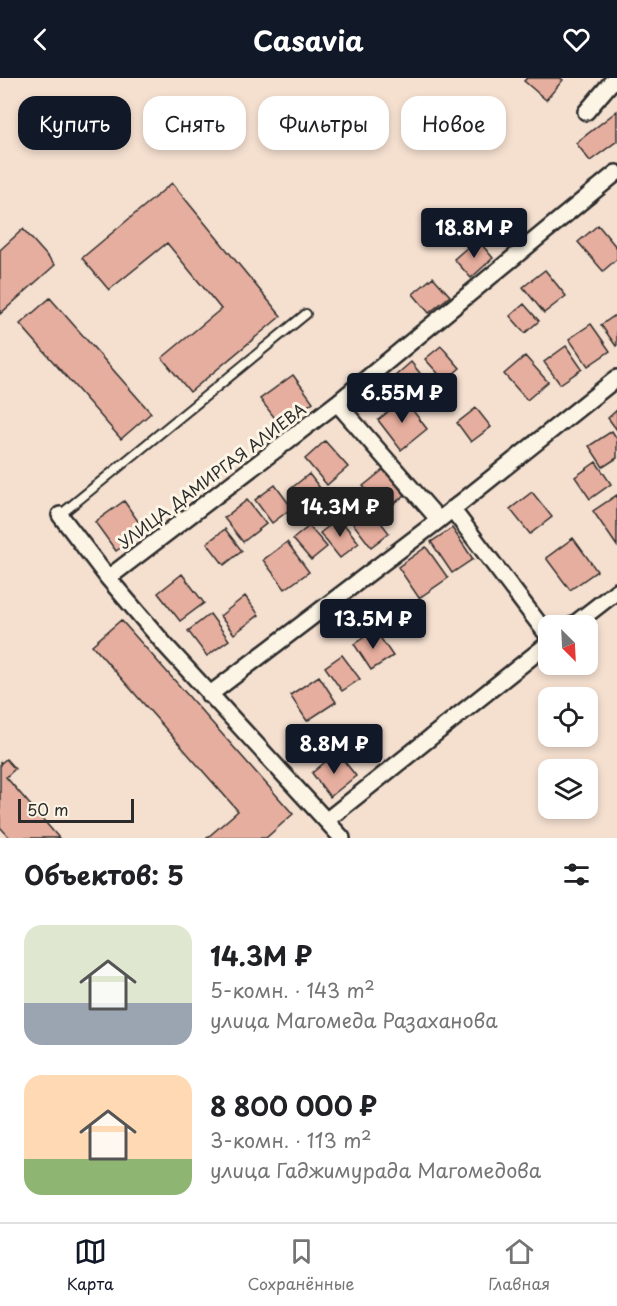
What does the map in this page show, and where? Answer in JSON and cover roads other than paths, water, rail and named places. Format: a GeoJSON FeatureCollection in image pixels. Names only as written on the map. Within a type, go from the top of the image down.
{"type":"FeatureCollection","features":[{"type":"Feature","properties":{"kind":"street"},"geometry":{"type":"LineString","coordinates":[[586,112],[615,78]]}},
{"type":"Feature","properties":{"kind":"street","name":"УЛИЦА ДАМИРГАЯ АЛИЕВА"},"geometry":{"type":"LineString","coordinates":[[108,578],[337,403],[616,173]]}},
{"type":"Feature","properties":{"kind":"street"},"geometry":{"type":"LineString","coordinates":[[209,694],[439,520],[617,378]]}},
{"type":"Feature","properties":{"kind":"street"},"geometry":{"type":"LineString","coordinates":[[337,403],[439,520]]}},
{"type":"Feature","properties":{"kind":"street"},"geometry":{"type":"LineString","coordinates":[[452,508],[538,622]]}},
{"type":"Feature","properties":{"kind":"street"},"geometry":{"type":"LineString","coordinates":[[60,515],[108,578],[209,694],[342,838]]}},
{"type":"Feature","properties":{"kind":"street"},"geometry":{"type":"LineString","coordinates":[[586,615],[617,591]]}},
{"type":"Feature","properties":{"kind":"street"},"geometry":{"type":"LineString","coordinates":[[327,820],[538,652]]}},
{"type":"Feature","properties":{"kind":"lane"},"geometry":{"type":"LineString","coordinates":[[60,515],[306,314]]}}]}
